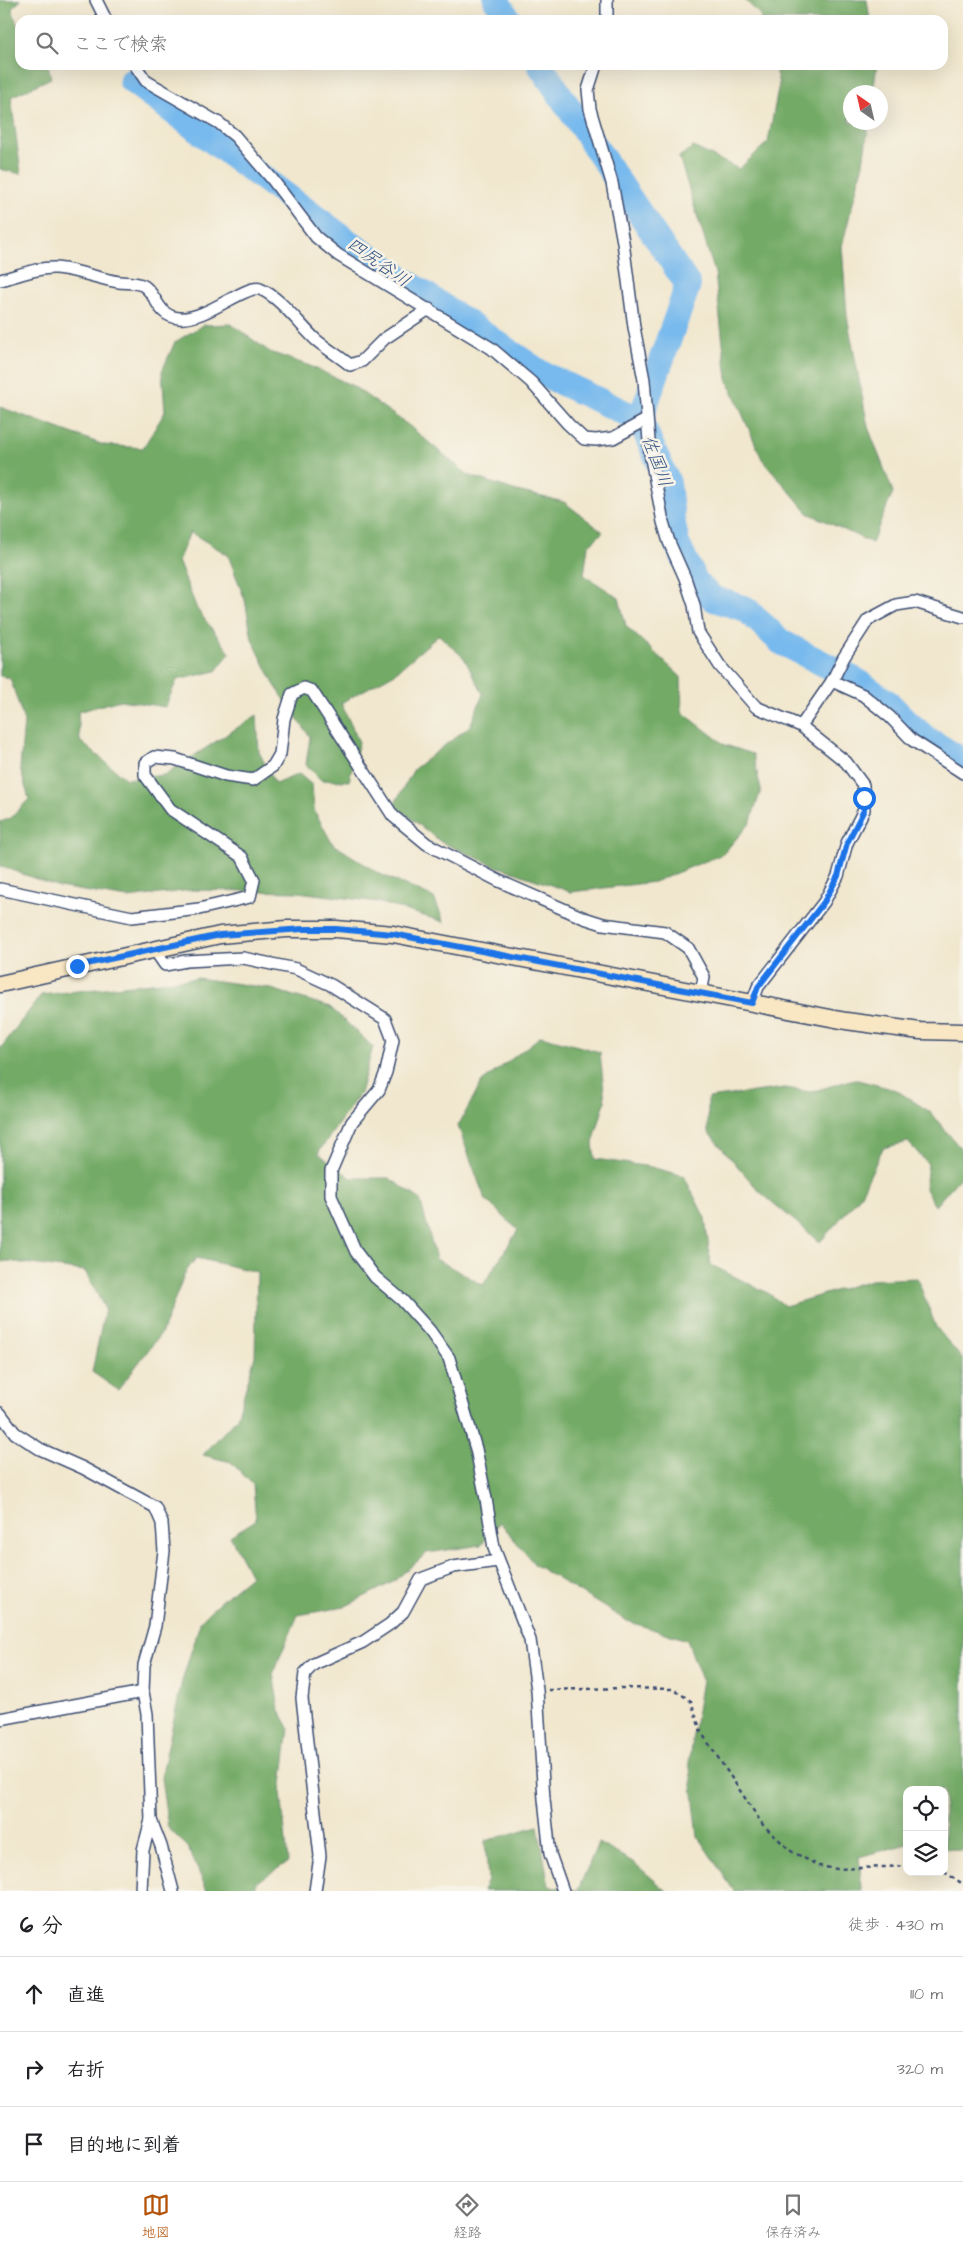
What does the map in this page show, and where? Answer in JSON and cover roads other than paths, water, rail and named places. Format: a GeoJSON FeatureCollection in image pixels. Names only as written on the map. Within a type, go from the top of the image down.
{"type":"FeatureCollection","features":[{"type":"Feature","properties":{"kind":"street"},"geometry":{"type":"LineString","coordinates":[[96,0],[104,15]]}},
{"type":"Feature","properties":{"kind":"street"},"geometry":{"type":"LineString","coordinates":[[607,0],[607,15]]}},
{"type":"Feature","properties":{"kind":"street"},"geometry":{"type":"LineString","coordinates":[[138,70],[146,82],[220,123],[235,136],[272,179],[316,237],[338,255],[429,309],[498,354],[531,382],[568,424],[584,439],[612,438],[646,420]]}},
{"type":"Feature","properties":{"kind":"street"},"geometry":{"type":"LineString","coordinates":[[594,70],[588,90],[590,109],[612,183],[623,242],[634,327],[644,380],[650,452],[669,542],[688,587],[698,632],[720,666],[756,707],[801,726],[846,762],[863,785],[864,810],[847,843],[838,876],[824,902],[758,987],[752,1003]]}},
{"type":"Feature","properties":{"kind":"street"},"geometry":{"type":"LineString","coordinates":[[0,280],[45,268],[56,268],[100,279],[142,284],[150,291],[158,306],[167,314],[180,318],[206,314],[249,290],[259,289],[274,298],[317,340],[350,365],[362,361],[384,339],[429,309]]}},
{"type":"Feature","properties":{"kind":"street"},"geometry":{"type":"LineString","coordinates":[[801,726],[832,681],[868,620],[896,606],[915,602],[963,617]]}},
{"type":"Feature","properties":{"kind":"street"},"geometry":{"type":"LineString","coordinates":[[832,681],[863,694],[890,717],[912,740],[963,773]]}},
{"type":"Feature","properties":{"kind":"street"},"geometry":{"type":"LineString","coordinates":[[0,889],[132,917],[199,909],[250,897],[254,880],[242,857],[170,809],[145,775],[145,763],[154,756],[175,759],[226,776],[253,780],[273,766],[280,754],[284,719],[292,694],[304,688],[312,691],[393,816],[426,844],[499,881],[584,918],[603,924],[666,932],[688,948],[704,977],[701,994]]}},
{"type":"Feature","properties":{"kind":"street"},"geometry":{"type":"LineString","coordinates":[[0,984],[220,935],[286,929],[336,929],[393,934],[846,1022],[920,1031],[963,1032]]}},
{"type":"Feature","properties":{"kind":"street"},"geometry":{"type":"LineString","coordinates":[[154,949],[165,965],[186,960],[243,958],[296,968],[331,985],[386,1019],[393,1040],[386,1072],[379,1090],[352,1122],[331,1171],[331,1196],[356,1252],[374,1277],[402,1300],[430,1331],[448,1358],[476,1449],[498,1561],[530,1640],[537,1690],[544,1799],[550,1854],[563,1891]]}},
{"type":"Feature","properties":{"kind":"street"},"geometry":{"type":"LineString","coordinates":[[0,1413],[15,1433],[40,1449],[84,1468],[155,1507],[162,1523],[164,1551],[155,1626],[144,1664],[143,1692],[147,1714],[151,1820],[143,1850],[141,1891]]}},
{"type":"Feature","properties":{"kind":"street"},"geometry":{"type":"LineString","coordinates":[[315,1891],[320,1856],[302,1698],[305,1673],[314,1664],[363,1642],[390,1624],[403,1612],[421,1579],[453,1568],[498,1561]]}},
{"type":"Feature","properties":{"kind":"street"},"geometry":{"type":"LineString","coordinates":[[0,1719],[143,1692]]}},
{"type":"Feature","properties":{"kind":"street"},"geometry":{"type":"LineString","coordinates":[[151,1820],[161,1846],[173,1891]]}},
{"type":"Feature","properties":{"kind":"waterway","name":"佐国川"},"geometry":{"type":"LineString","coordinates":[[496,0],[506,15]]}},
{"type":"Feature","properties":{"kind":"waterway","name":"佐国川"},"geometry":{"type":"LineString","coordinates":[[543,70],[688,285],[640,420],[668,483],[677,544],[697,584],[714,599],[746,609],[781,642],[857,681],[887,702],[927,739],[963,761]]}},
{"type":"Feature","properties":{"kind":"waterway","name":"四尻谷川"},"geometry":{"type":"LineString","coordinates":[[132,81],[355,247],[541,373],[640,420]]}}]}
